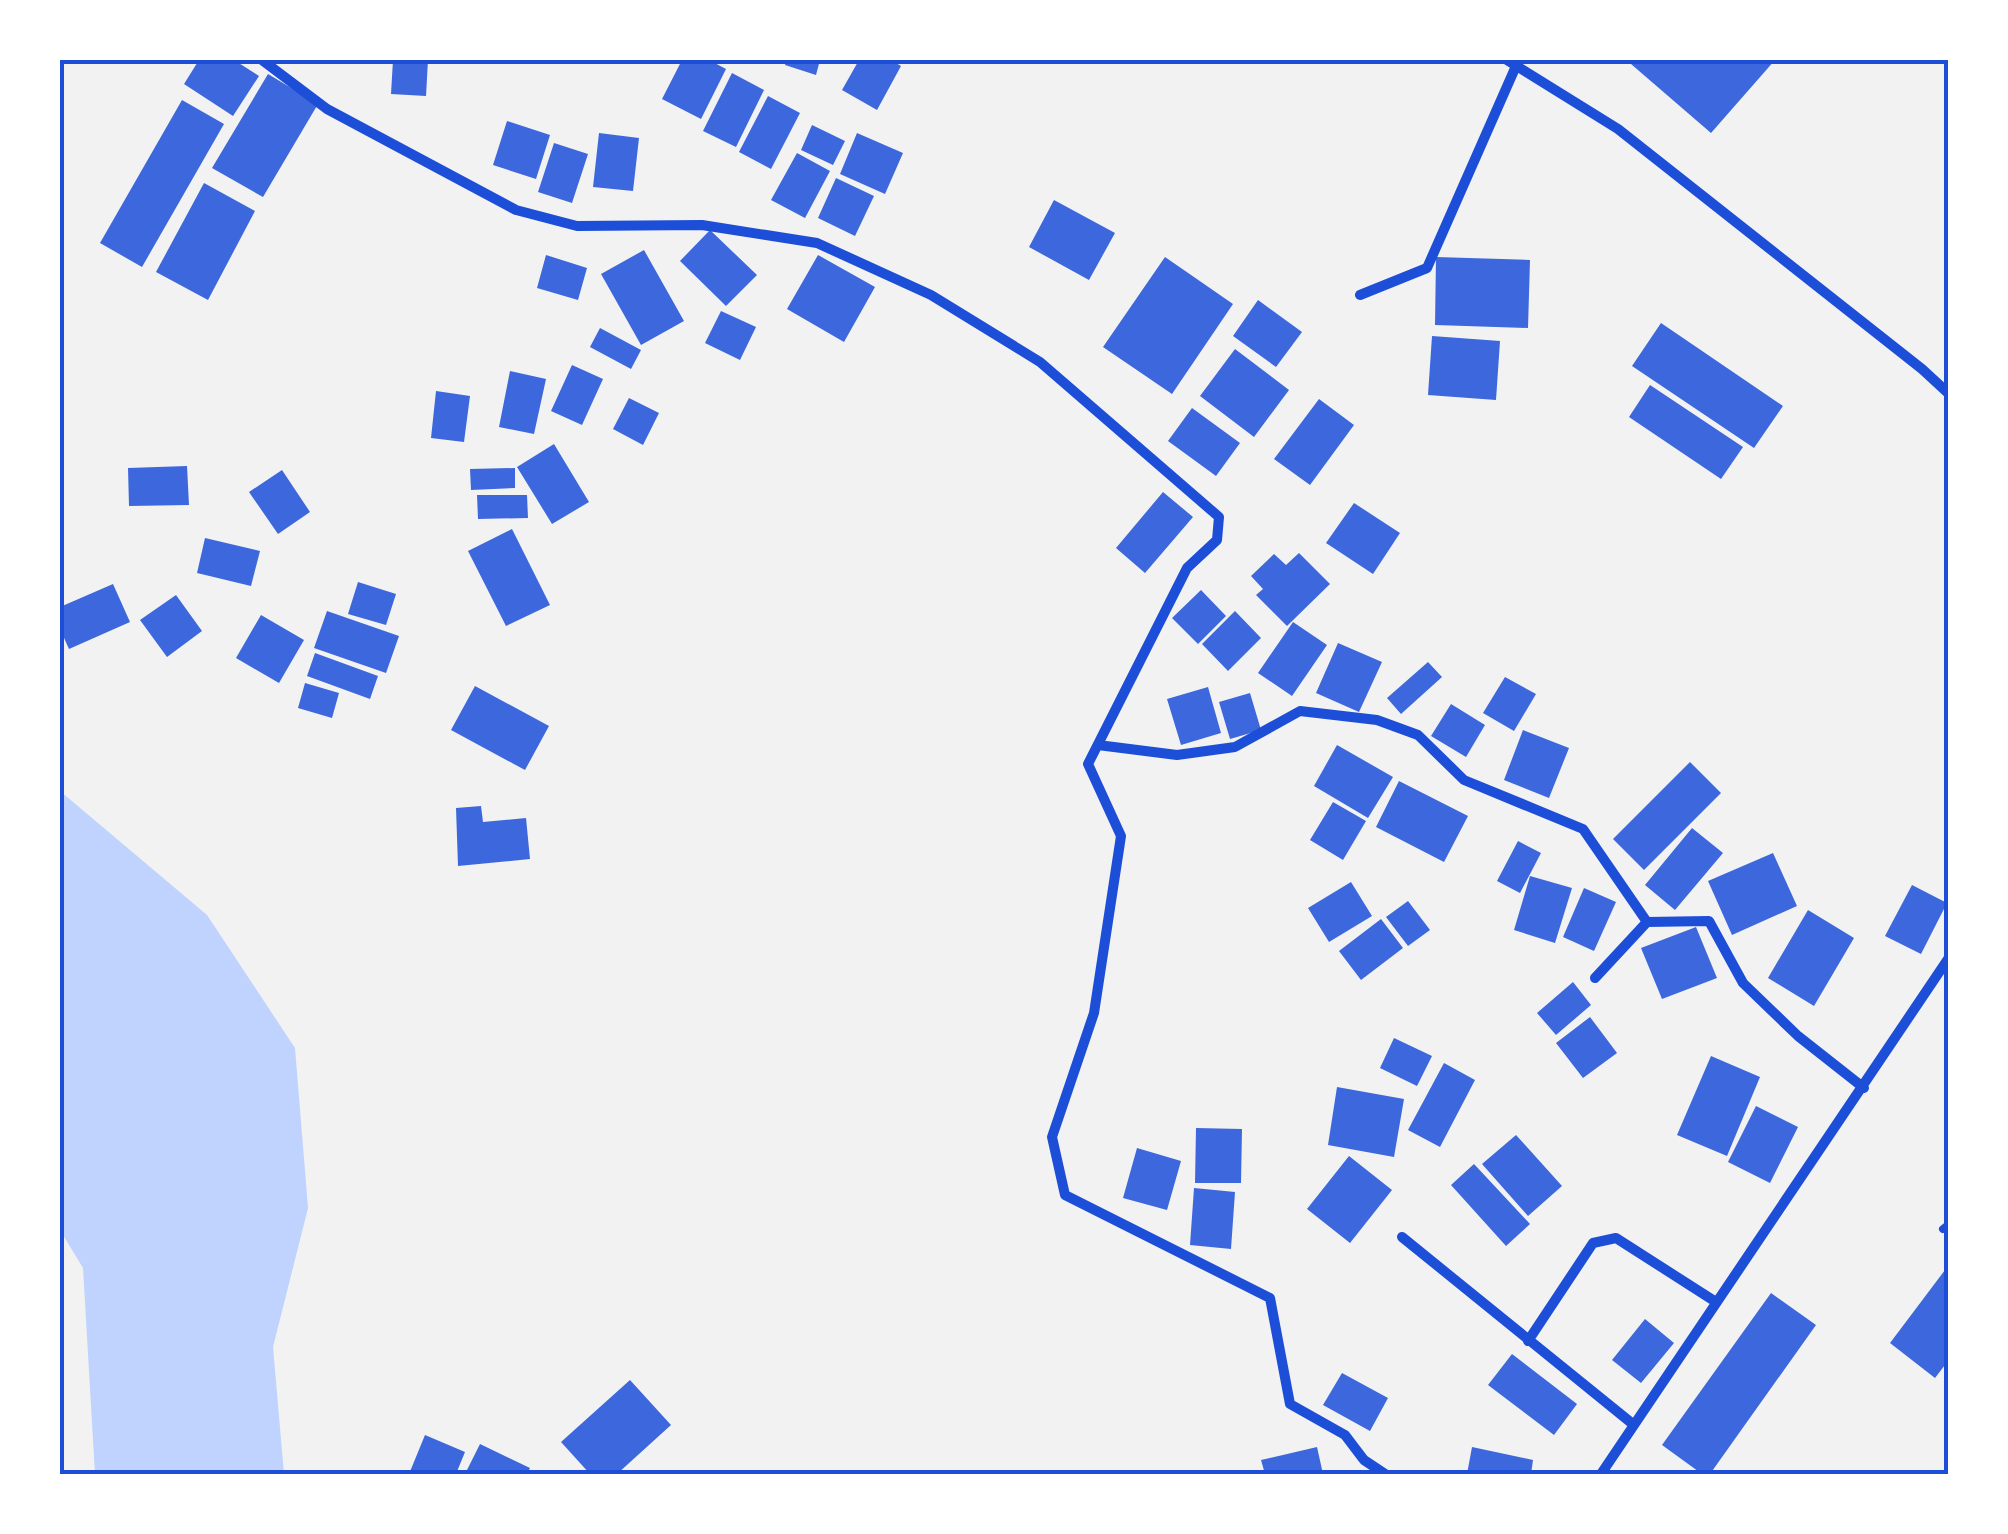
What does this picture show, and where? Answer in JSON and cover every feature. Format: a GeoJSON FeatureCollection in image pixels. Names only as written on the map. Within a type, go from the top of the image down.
{"type":"FeatureCollection","features":[{"type":"Feature","properties":{"kind":"street"},"geometry":{"type":"LineString","coordinates":[[262,60],[327,109],[516,210],[577,226],[702,226],[817,243],[931,295],[1040,362],[1218,518],[1217,540],[1187,568],[1088,764],[1122,836],[1094,1013],[1052,1136],[1065,1195],[1270,1298],[1290,1404],[1345,1435],[1364,1460],[1385,1474]]}},
{"type":"Feature","properties":{"kind":"street"},"geometry":{"type":"LineString","coordinates":[[1360,295],[1428,268],[1512,63],[1618,129],[1948,393]]}},
{"type":"Feature","properties":{"kind":"street"},"geometry":{"type":"LineString","coordinates":[[1098,745],[1177,755],[1235,747],[1300,711],[1376,720],[1418,735],[1464,780],[1584,829],[1647,922]]}},
{"type":"Feature","properties":{"kind":"street"},"geometry":{"type":"LineString","coordinates":[[1595,978],[1647,922],[1709,921],[1743,983],[1798,1036],[1864,1088]]}},
{"type":"Feature","properties":{"kind":"street"},"geometry":{"type":"LineString","coordinates":[[1601,1474],[1948,959]]}},
{"type":"Feature","properties":{"kind":"street"},"geometry":{"type":"LineString","coordinates":[[1402,1237],[1634,1425]]}},
{"type":"Feature","properties":{"kind":"street"},"geometry":{"type":"LineString","coordinates":[[1528,1341],[1593,1243],[1616,1238],[1716,1302]]}},
{"type":"Feature","properties":{"kind":"water"},"geometry":{"type":"Polygon","coordinates":[[[60,791],[207,915],[295,1048],[308,1208],[273,1347],[284,1474],[95,1474],[83,1268],[60,1230],[60,791]]]}},
{"type":"Feature","properties":{"kind":"building"},"geometry":{"type":"Polygon","coordinates":[[[199,60],[234,60],[259,76],[233,116],[184,84],[199,60]]]}},
{"type":"Feature","properties":{"kind":"building"},"geometry":{"type":"Polygon","coordinates":[[[393,60],[428,60],[426,96],[391,94],[393,60]]]}},
{"type":"Feature","properties":{"kind":"building"},"geometry":{"type":"Polygon","coordinates":[[[682,60],[709,60],[726,69],[701,119],[662,99],[682,60]]]}},
{"type":"Feature","properties":{"kind":"building"},"geometry":{"type":"Polygon","coordinates":[[[786,60],[820,60],[816,75],[785,65],[786,60]]]}},
{"type":"Feature","properties":{"kind":"building"},"geometry":{"type":"Polygon","coordinates":[[[859,60],[891,60],[901,66],[877,110],[842,90],[859,60]]]}},
{"type":"Feature","properties":{"kind":"building"},"geometry":{"type":"Polygon","coordinates":[[[1634,60],[1775,60],[1711,133],[1631,64],[1634,60]]]}},
{"type":"Feature","properties":{"kind":"building"},"geometry":{"type":"Polygon","coordinates":[[[732,73],[764,90],[736,147],[703,131],[732,73]]]}},
{"type":"Feature","properties":{"kind":"building"},"geometry":{"type":"Polygon","coordinates":[[[268,74],[318,104],[263,197],[212,168],[268,74]]]}},
{"type":"Feature","properties":{"kind":"building"},"geometry":{"type":"Polygon","coordinates":[[[768,96],[800,113],[771,169],[739,152],[768,96]]]}},
{"type":"Feature","properties":{"kind":"building"},"geometry":{"type":"Polygon","coordinates":[[[182,100],[224,124],[142,267],[100,243],[182,100]]]}},
{"type":"Feature","properties":{"kind":"building"},"geometry":{"type":"Polygon","coordinates":[[[507,121],[550,135],[536,179],[493,165],[507,121]]]}},
{"type":"Feature","properties":{"kind":"building"},"geometry":{"type":"Polygon","coordinates":[[[812,125],[845,141],[833,165],[801,150],[812,125]]]}},
{"type":"Feature","properties":{"kind":"building"},"geometry":{"type":"Polygon","coordinates":[[[599,133],[639,138],[633,191],[593,187],[599,133]]]}},
{"type":"Feature","properties":{"kind":"building"},"geometry":{"type":"Polygon","coordinates":[[[857,133],[903,153],[885,194],[840,174],[857,133]]]}},
{"type":"Feature","properties":{"kind":"building"},"geometry":{"type":"Polygon","coordinates":[[[554,143],[588,154],[572,203],[538,192],[554,143]]]}},
{"type":"Feature","properties":{"kind":"building"},"geometry":{"type":"Polygon","coordinates":[[[797,153],[830,171],[805,218],[771,200],[797,153]]]}},
{"type":"Feature","properties":{"kind":"building"},"geometry":{"type":"Polygon","coordinates":[[[836,178],[874,196],[855,236],[818,218],[836,178]]]}},
{"type":"Feature","properties":{"kind":"building"},"geometry":{"type":"Polygon","coordinates":[[[204,183],[255,211],[208,300],[156,272],[204,183]]]}},
{"type":"Feature","properties":{"kind":"building"},"geometry":{"type":"Polygon","coordinates":[[[1054,200],[1115,233],[1089,280],[1029,247],[1054,200]]]}},
{"type":"Feature","properties":{"kind":"building"},"geometry":{"type":"Polygon","coordinates":[[[710,230],[757,275],[726,306],[680,261],[710,230]]]}},
{"type":"Feature","properties":{"kind":"building"},"geometry":{"type":"Polygon","coordinates":[[[644,250],[684,321],[641,345],[601,274],[644,250]]]}},
{"type":"Feature","properties":{"kind":"building"},"geometry":{"type":"Polygon","coordinates":[[[546,255],[587,268],[578,300],[537,288],[546,255]]]}},
{"type":"Feature","properties":{"kind":"building"},"geometry":{"type":"Polygon","coordinates":[[[818,255],[875,287],[844,342],[787,309],[818,255]]]}},
{"type":"Feature","properties":{"kind":"building"},"geometry":{"type":"Polygon","coordinates":[[[1165,257],[1233,304],[1172,394],[1103,347],[1165,257]]]}},
{"type":"Feature","properties":{"kind":"building"},"geometry":{"type":"Polygon","coordinates":[[[1436,257],[1530,260],[1528,328],[1435,325],[1436,257]]]}},
{"type":"Feature","properties":{"kind":"building"},"geometry":{"type":"Polygon","coordinates":[[[1258,300],[1302,332],[1276,367],[1233,336],[1258,300]]]}},
{"type":"Feature","properties":{"kind":"building"},"geometry":{"type":"Polygon","coordinates":[[[721,311],[756,327],[740,360],[705,343],[721,311]]]}},
{"type":"Feature","properties":{"kind":"building"},"geometry":{"type":"Polygon","coordinates":[[[1661,323],[1783,406],[1754,448],[1632,366],[1661,323]]]}},
{"type":"Feature","properties":{"kind":"building"},"geometry":{"type":"Polygon","coordinates":[[[600,328],[641,350],[631,369],[590,347],[600,328]]]}},
{"type":"Feature","properties":{"kind":"building"},"geometry":{"type":"Polygon","coordinates":[[[1432,336],[1500,341],[1496,400],[1428,395],[1432,336]]]}},
{"type":"Feature","properties":{"kind":"building"},"geometry":{"type":"Polygon","coordinates":[[[1235,349],[1289,390],[1254,437],[1200,396],[1235,349]]]}},
{"type":"Feature","properties":{"kind":"building"},"geometry":{"type":"Polygon","coordinates":[[[572,365],[603,379],[582,425],[551,411],[572,365]]]}},
{"type":"Feature","properties":{"kind":"building"},"geometry":{"type":"Polygon","coordinates":[[[510,371],[546,379],[534,434],[499,427],[510,371]]]}},
{"type":"Feature","properties":{"kind":"building"},"geometry":{"type":"Polygon","coordinates":[[[1650,385],[1743,447],[1721,479],[1629,417],[1650,385]]]}},
{"type":"Feature","properties":{"kind":"building"},"geometry":{"type":"Polygon","coordinates":[[[436,391],[470,396],[464,442],[431,438],[436,391]]]}},
{"type":"Feature","properties":{"kind":"building"},"geometry":{"type":"Polygon","coordinates":[[[629,398],[659,413],[643,445],[613,429],[629,398]]]}},
{"type":"Feature","properties":{"kind":"building"},"geometry":{"type":"Polygon","coordinates":[[[1319,399],[1354,425],[1310,485],[1274,459],[1319,399]]]}},
{"type":"Feature","properties":{"kind":"building"},"geometry":{"type":"Polygon","coordinates":[[[1192,408],[1240,443],[1216,476],[1168,441],[1192,408]]]}},
{"type":"Feature","properties":{"kind":"building"},"geometry":{"type":"Polygon","coordinates":[[[554,444],[589,502],[552,524],[517,467],[554,444]]]}},
{"type":"Feature","properties":{"kind":"building"},"geometry":{"type":"Polygon","coordinates":[[[187,466],[189,505],[129,506],[128,468],[187,466]]]}},
{"type":"Feature","properties":{"kind":"building"},"geometry":{"type":"Polygon","coordinates":[[[515,468],[515,488],[471,490],[470,469],[515,468]]]}},
{"type":"Feature","properties":{"kind":"building"},"geometry":{"type":"Polygon","coordinates":[[[282,470],[310,512],[278,534],[249,492],[282,470]]]}},
{"type":"Feature","properties":{"kind":"building"},"geometry":{"type":"Polygon","coordinates":[[[1163,492],[1193,517],[1145,573],[1116,548],[1163,492]]]}},
{"type":"Feature","properties":{"kind":"building"},"geometry":{"type":"Polygon","coordinates":[[[477,495],[527,495],[528,518],[478,519],[477,495]]]}},
{"type":"Feature","properties":{"kind":"building"},"geometry":{"type":"Polygon","coordinates":[[[1354,503],[1400,533],[1373,574],[1326,543],[1354,503]]]}},
{"type":"Feature","properties":{"kind":"building"},"geometry":{"type":"Polygon","coordinates":[[[512,529],[550,605],[506,626],[468,551],[512,529]]]}},
{"type":"Feature","properties":{"kind":"building"},"geometry":{"type":"Polygon","coordinates":[[[205,538],[260,551],[251,586],[197,573],[205,538]]]}},
{"type":"Feature","properties":{"kind":"building"},"geometry":{"type":"Polygon","coordinates":[[[1299,553],[1330,584],[1287,626],[1256,595],[1263,589],[1251,576],[1274,554],[1286,565],[1299,553]]]}},
{"type":"Feature","properties":{"kind":"building"},"geometry":{"type":"Polygon","coordinates":[[[358,582],[396,594],[386,625],[348,614],[358,582]]]}},
{"type":"Feature","properties":{"kind":"building"},"geometry":{"type":"Polygon","coordinates":[[[113,584],[130,622],[69,649],[60,629],[60,607],[113,584]]]}},
{"type":"Feature","properties":{"kind":"building"},"geometry":{"type":"Polygon","coordinates":[[[1201,590],[1226,616],[1198,644],[1172,618],[1201,590]]]}},
{"type":"Feature","properties":{"kind":"building"},"geometry":{"type":"Polygon","coordinates":[[[176,595],[202,631],[167,657],[140,620],[176,595]]]}},
{"type":"Feature","properties":{"kind":"building"},"geometry":{"type":"Polygon","coordinates":[[[327,611],[399,636],[386,673],[314,648],[327,611]]]}},
{"type":"Feature","properties":{"kind":"building"},"geometry":{"type":"Polygon","coordinates":[[[1235,611],[1261,638],[1228,671],[1202,644],[1235,611]]]}},
{"type":"Feature","properties":{"kind":"building"},"geometry":{"type":"Polygon","coordinates":[[[261,615],[304,640],[279,683],[236,658],[261,615]]]}},
{"type":"Feature","properties":{"kind":"building"},"geometry":{"type":"Polygon","coordinates":[[[1293,622],[1327,645],[1292,696],[1258,673],[1293,622]]]}},
{"type":"Feature","properties":{"kind":"building"},"geometry":{"type":"Polygon","coordinates":[[[1338,643],[1382,662],[1359,712],[1316,693],[1338,643]]]}},
{"type":"Feature","properties":{"kind":"building"},"geometry":{"type":"Polygon","coordinates":[[[315,653],[378,676],[370,699],[307,676],[315,653]]]}},
{"type":"Feature","properties":{"kind":"building"},"geometry":{"type":"Polygon","coordinates":[[[1428,662],[1442,677],[1401,714],[1387,698],[1428,662]]]}},
{"type":"Feature","properties":{"kind":"building"},"geometry":{"type":"Polygon","coordinates":[[[1505,677],[1536,694],[1514,731],[1483,713],[1505,677]]]}},
{"type":"Feature","properties":{"kind":"building"},"geometry":{"type":"Polygon","coordinates":[[[305,683],[339,693],[332,718],[298,708],[305,683]]]}},
{"type":"Feature","properties":{"kind":"building"},"geometry":{"type":"Polygon","coordinates":[[[475,686],[549,726],[525,770],[451,730],[475,686]]]}},
{"type":"Feature","properties":{"kind":"building"},"geometry":{"type":"Polygon","coordinates":[[[1208,687],[1221,733],[1181,745],[1167,699],[1208,687]]]}},
{"type":"Feature","properties":{"kind":"building"},"geometry":{"type":"Polygon","coordinates":[[[1250,693],[1261,730],[1230,739],[1219,702],[1250,693]]]}},
{"type":"Feature","properties":{"kind":"building"},"geometry":{"type":"Polygon","coordinates":[[[1451,704],[1485,725],[1466,757],[1431,736],[1451,704]]]}},
{"type":"Feature","properties":{"kind":"building"},"geometry":{"type":"Polygon","coordinates":[[[1523,730],[1569,748],[1549,798],[1504,780],[1523,730]]]}},
{"type":"Feature","properties":{"kind":"building"},"geometry":{"type":"Polygon","coordinates":[[[1337,745],[1393,777],[1368,818],[1314,786],[1337,745]]]}},
{"type":"Feature","properties":{"kind":"building"},"geometry":{"type":"Polygon","coordinates":[[[1690,762],[1721,793],[1644,870],[1613,839],[1690,762]]]}},
{"type":"Feature","properties":{"kind":"building"},"geometry":{"type":"Polygon","coordinates":[[[1399,781],[1468,816],[1444,862],[1376,827],[1399,781]]]}},
{"type":"Feature","properties":{"kind":"building"},"geometry":{"type":"Polygon","coordinates":[[[1333,802],[1366,821],[1343,860],[1310,840],[1333,802]]]}},
{"type":"Feature","properties":{"kind":"building"},"geometry":{"type":"Polygon","coordinates":[[[481,806],[483,822],[526,818],[530,859],[458,866],[456,808],[481,806]]]}},
{"type":"Feature","properties":{"kind":"building"},"geometry":{"type":"Polygon","coordinates":[[[1692,828],[1723,853],[1675,910],[1645,885],[1692,828]]]}},
{"type":"Feature","properties":{"kind":"building"},"geometry":{"type":"Polygon","coordinates":[[[1518,841],[1541,853],[1520,893],[1497,881],[1518,841]]]}},
{"type":"Feature","properties":{"kind":"building"},"geometry":{"type":"Polygon","coordinates":[[[1773,853],[1797,906],[1732,935],[1708,881],[1773,853]]]}},
{"type":"Feature","properties":{"kind":"building"},"geometry":{"type":"Polygon","coordinates":[[[1530,876],[1572,888],[1555,943],[1514,930],[1530,876]]]}},
{"type":"Feature","properties":{"kind":"building"},"geometry":{"type":"Polygon","coordinates":[[[1351,882],[1372,916],[1329,942],[1308,908],[1351,882]]]}},
{"type":"Feature","properties":{"kind":"building"},"geometry":{"type":"Polygon","coordinates":[[[1912,885],[1947,903],[1921,954],[1885,936],[1912,885]]]}},
{"type":"Feature","properties":{"kind":"building"},"geometry":{"type":"Polygon","coordinates":[[[1584,888],[1616,902],[1594,951],[1563,937],[1584,888]]]}},
{"type":"Feature","properties":{"kind":"building"},"geometry":{"type":"Polygon","coordinates":[[[1408,901],[1430,930],[1408,946],[1386,917],[1408,901]]]}},
{"type":"Feature","properties":{"kind":"building"},"geometry":{"type":"Polygon","coordinates":[[[1808,910],[1854,938],[1814,1006],[1768,978],[1808,910]]]}},
{"type":"Feature","properties":{"kind":"building"},"geometry":{"type":"Polygon","coordinates":[[[1381,919],[1403,948],[1361,980],[1339,951],[1381,919]]]}},
{"type":"Feature","properties":{"kind":"building"},"geometry":{"type":"Polygon","coordinates":[[[1696,927],[1717,978],[1662,999],[1641,948],[1696,927]]]}},
{"type":"Feature","properties":{"kind":"building"},"geometry":{"type":"Polygon","coordinates":[[[1573,982],[1591,1005],[1556,1035],[1537,1013],[1573,982]]]}},
{"type":"Feature","properties":{"kind":"building"},"geometry":{"type":"Polygon","coordinates":[[[1590,1017],[1617,1053],[1583,1078],[1556,1043],[1590,1017]]]}},
{"type":"Feature","properties":{"kind":"building"},"geometry":{"type":"Polygon","coordinates":[[[1394,1038],[1432,1056],[1417,1086],[1380,1068],[1394,1038]]]}},
{"type":"Feature","properties":{"kind":"building"},"geometry":{"type":"Polygon","coordinates":[[[1711,1056],[1760,1077],[1727,1156],[1677,1135],[1711,1056]]]}},
{"type":"Feature","properties":{"kind":"building"},"geometry":{"type":"Polygon","coordinates":[[[1444,1063],[1475,1080],[1440,1147],[1408,1130],[1444,1063]]]}},
{"type":"Feature","properties":{"kind":"building"},"geometry":{"type":"Polygon","coordinates":[[[1337,1087],[1404,1099],[1394,1157],[1328,1145],[1337,1087]]]}},
{"type":"Feature","properties":{"kind":"building"},"geometry":{"type":"Polygon","coordinates":[[[1756,1106],[1798,1127],[1770,1183],[1728,1162],[1756,1106]]]}},
{"type":"Feature","properties":{"kind":"building"},"geometry":{"type":"Polygon","coordinates":[[[1196,1128],[1242,1129],[1241,1183],[1195,1183],[1196,1128]]]}},
{"type":"Feature","properties":{"kind":"building"},"geometry":{"type":"Polygon","coordinates":[[[1516,1135],[1562,1186],[1528,1216],[1482,1164],[1516,1135]]]}},
{"type":"Feature","properties":{"kind":"building"},"geometry":{"type":"Polygon","coordinates":[[[1137,1148],[1181,1161],[1167,1210],[1123,1198],[1137,1148]]]}},
{"type":"Feature","properties":{"kind":"building"},"geometry":{"type":"Polygon","coordinates":[[[1349,1156],[1392,1190],[1350,1243],[1307,1209],[1349,1156]]]}},
{"type":"Feature","properties":{"kind":"building"},"geometry":{"type":"Polygon","coordinates":[[[1474,1164],[1530,1224],[1506,1246],[1451,1185],[1474,1164]]]}},
{"type":"Feature","properties":{"kind":"building"},"geometry":{"type":"Polygon","coordinates":[[[1194,1188],[1235,1192],[1231,1249],[1190,1245],[1194,1188]]]}},
{"type":"Feature","properties":{"kind":"building"},"geometry":{"type":"Polygon","coordinates":[[[1948,1266],[1948,1361],[1935,1378],[1890,1343],[1948,1266]]]}},
{"type":"Feature","properties":{"kind":"building"},"geometry":{"type":"Polygon","coordinates":[[[1771,1293],[1816,1325],[1710,1474],[1702,1474],[1662,1445],[1771,1293]]]}},
{"type":"Feature","properties":{"kind":"building"},"geometry":{"type":"Polygon","coordinates":[[[1645,1319],[1674,1343],[1641,1383],[1612,1360],[1645,1319]]]}},
{"type":"Feature","properties":{"kind":"building"},"geometry":{"type":"Polygon","coordinates":[[[1512,1354],[1577,1404],[1554,1435],[1488,1385],[1512,1354]]]}},
{"type":"Feature","properties":{"kind":"building"},"geometry":{"type":"Polygon","coordinates":[[[1342,1373],[1388,1398],[1370,1431],[1323,1405],[1342,1373]]]}},
{"type":"Feature","properties":{"kind":"building"},"geometry":{"type":"Polygon","coordinates":[[[630,1380],[671,1425],[617,1474],[590,1474],[561,1442],[630,1380]]]}},
{"type":"Feature","properties":{"kind":"building"},"geometry":{"type":"Polygon","coordinates":[[[425,1435],[465,1452],[456,1474],[409,1474],[425,1435]]]}},
{"type":"Feature","properties":{"kind":"building"},"geometry":{"type":"Polygon","coordinates":[[[480,1444],[530,1468],[527,1474],[465,1474],[480,1444]]]}},
{"type":"Feature","properties":{"kind":"building"},"geometry":{"type":"Polygon","coordinates":[[[1317,1447],[1323,1474],[1265,1474],[1261,1460],[1317,1447]]]}},
{"type":"Feature","properties":{"kind":"building"},"geometry":{"type":"Polygon","coordinates":[[[1472,1447],[1533,1460],[1531,1474],[1467,1474],[1472,1447]]]}}]}
